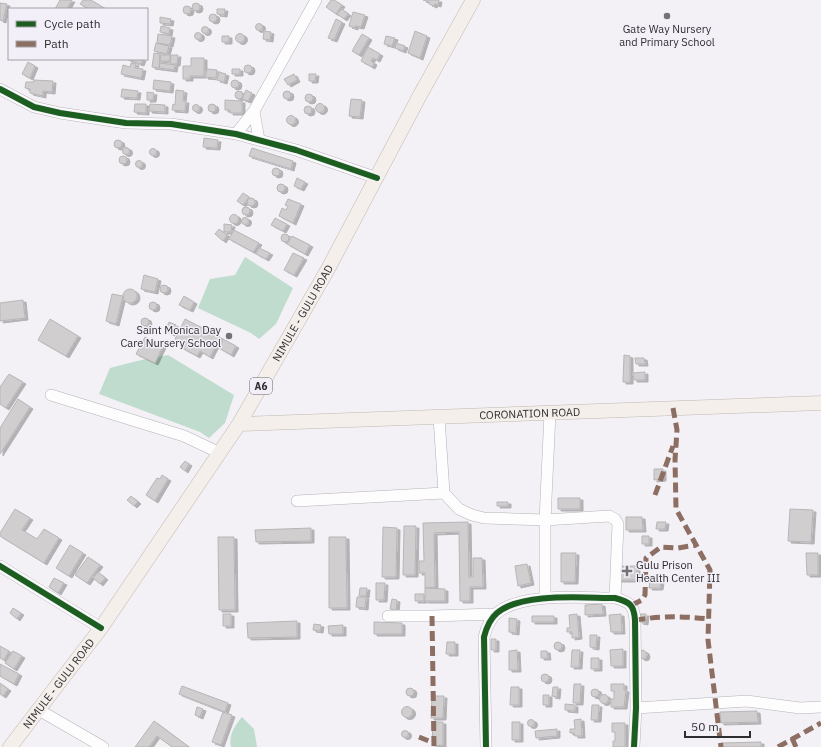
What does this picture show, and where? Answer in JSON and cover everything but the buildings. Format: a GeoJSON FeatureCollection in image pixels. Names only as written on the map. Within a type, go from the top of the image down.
{"type":"FeatureCollection","features":[{"type":"Feature","properties":{"kind":"main road","name":"NIMULE - GULU ROAD"},"geometry":{"type":"LineString","coordinates":[[10,747],[101,628],[239,424],[324,276],[420,95],[473,0]]}},
{"type":"Feature","properties":{"kind":"main road","name":"CORONATION ROAD"},"geometry":{"type":"LineString","coordinates":[[239,424],[821,403]]}},
{"type":"Feature","properties":{"kind":"street"},"geometry":{"type":"LineString","coordinates":[[236,134],[254,111],[316,0]]}},
{"type":"Feature","properties":{"kind":"street"},"geometry":{"type":"LineString","coordinates":[[1,88],[34,107],[60,113],[126,123],[171,124],[236,134],[296,150],[377,178]]}},
{"type":"Feature","properties":{"kind":"street"},"geometry":{"type":"LineString","coordinates":[[254,111],[259,140]]}},
{"type":"Feature","properties":{"kind":"street"},"geometry":{"type":"LineString","coordinates":[[51,395],[184,436],[220,453]]}},
{"type":"Feature","properties":{"kind":"street"},"geometry":{"type":"LineString","coordinates":[[545,597],[545,520],[550,413]]}},
{"type":"Feature","properties":{"kind":"street"},"geometry":{"type":"LineString","coordinates":[[439,417],[444,493],[459,509],[472,515],[484,518],[545,520],[609,516],[615,519],[618,524],[615,598]]}},
{"type":"Feature","properties":{"kind":"street"},"geometry":{"type":"LineString","coordinates":[[297,501],[444,493]]}},
{"type":"Feature","properties":{"kind":"street"},"geometry":{"type":"LineString","coordinates":[[0,566],[101,628]]}},
{"type":"Feature","properties":{"kind":"street"},"geometry":{"type":"LineString","coordinates":[[486,747],[484,637],[489,623],[495,614],[501,610],[520,603],[545,597],[615,598],[632,605],[634,610],[636,708],[634,747]]}},
{"type":"Feature","properties":{"kind":"street"},"geometry":{"type":"LineString","coordinates":[[388,616],[495,614]]}},
{"type":"Feature","properties":{"kind":"street"},"geometry":{"type":"LineString","coordinates":[[636,708],[747,701],[800,708],[821,707]]}},
{"type":"Feature","properties":{"kind":"street"},"geometry":{"type":"LineString","coordinates":[[39,710],[103,747]]}},
{"type":"Feature","properties":{"kind":"green space"},"geometry":{"type":"Polygon","coordinates":[[[245,257],[293,288],[276,324],[259,339],[251,333],[198,308],[210,279],[235,275],[245,257]]]}},
{"type":"Feature","properties":{"kind":"green space"},"geometry":{"type":"Polygon","coordinates":[[[168,355],[234,395],[225,423],[209,438],[200,432],[99,394],[110,368],[168,355]]]}},
{"type":"Feature","properties":{"kind":"green space"},"geometry":{"type":"Polygon","coordinates":[[[242,717],[254,729],[257,747],[231,747],[231,735],[242,717]]]}},
{"type":"Feature","properties":{"kind":"marked path"},"geometry":{"type":"LineString","coordinates":[[673,408],[677,430],[675,460],[676,509],[710,570],[708,640],[721,747]]}},
{"type":"Feature","properties":{"kind":"marked path"},"geometry":{"type":"LineString","coordinates":[[655,495],[673,446]]}},
{"type":"Feature","properties":{"kind":"marked path"},"geometry":{"type":"LineString","coordinates":[[632,605],[642,600],[645,595],[646,558],[661,547],[678,548],[696,545]]}},
{"type":"Feature","properties":{"kind":"marked path"},"geometry":{"type":"LineString","coordinates":[[432,616],[434,747]]}},
{"type":"Feature","properties":{"kind":"marked path"},"geometry":{"type":"LineString","coordinates":[[635,620],[672,617],[709,619]]}},
{"type":"Feature","properties":{"kind":"marked path"},"geometry":{"type":"LineString","coordinates":[[778,747],[821,723]]}},
{"type":"Feature","properties":{"kind":"marked path"},"geometry":{"type":"LineString","coordinates":[[419,737],[434,743]]}},
{"type":"Feature","properties":{"kind":"marked path"},"geometry":{"type":"LineString","coordinates":[[792,738],[796,747]]}},
{"type":"Feature","properties":{"kind":"cycle path"},"geometry":{"type":"LineString","coordinates":[[0,89],[34,107],[60,113],[126,123],[171,124],[236,134],[296,150],[377,178]]}},
{"type":"Feature","properties":{"kind":"cycle path"},"geometry":{"type":"LineString","coordinates":[[0,566],[101,628]]}},
{"type":"Feature","properties":{"kind":"cycle path"},"geometry":{"type":"LineString","coordinates":[[486,747],[484,637],[490,621],[497,613],[508,606],[521,602],[537,599],[570,597],[615,598],[628,603],[634,611],[636,708],[634,747]]}},
{"type":"Feature","properties":{"kind":"place","name":"Gate Way Nursery and Primary School"},"geometry":{"type":"Point","coordinates":[667,16]}},
{"type":"Feature","properties":{"kind":"place","name":"Saint Monica Day Care Nursery School"},"geometry":{"type":"Point","coordinates":[229,336]}},
{"type":"Feature","properties":{"kind":"place","name":"Gulu Prison Health Center III"},"geometry":{"type":"Point","coordinates":[627,571]}}]}
